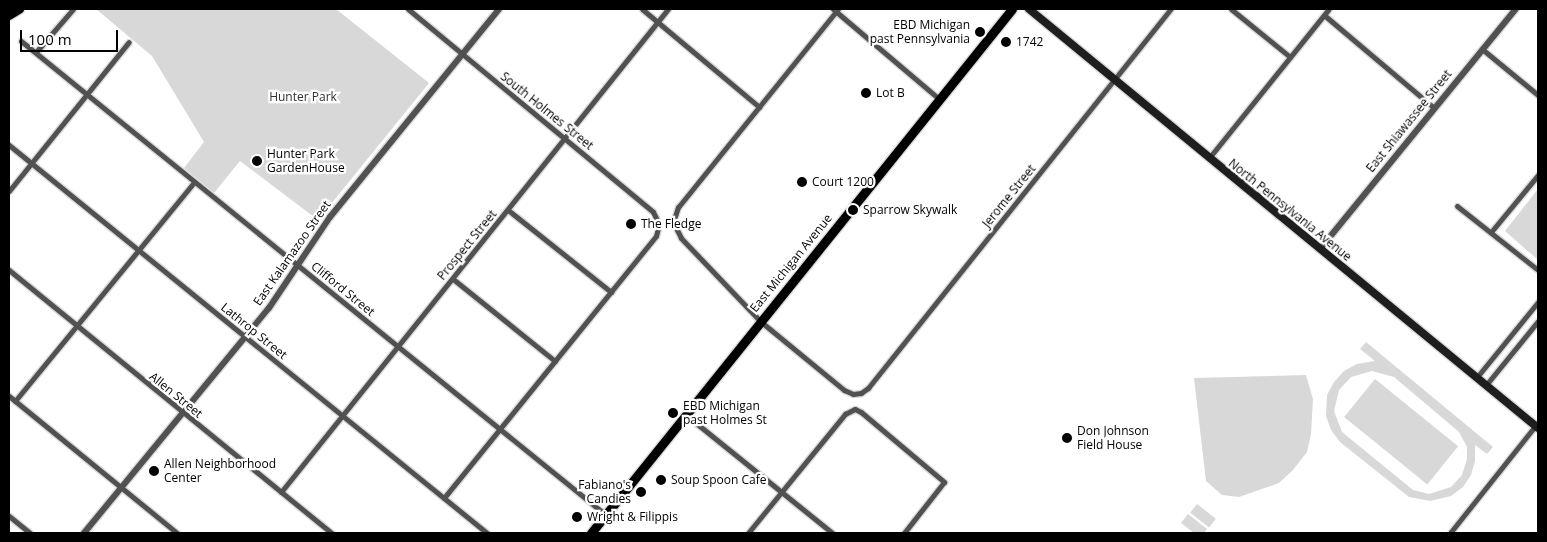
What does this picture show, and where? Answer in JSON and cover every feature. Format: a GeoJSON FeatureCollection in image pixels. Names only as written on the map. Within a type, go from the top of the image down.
{"type":"FeatureCollection","features":[{"type":"Feature","properties":{"kind":"highway"},"geometry":{"type":"LineString","coordinates":[[9,16],[19,9]]}},
{"type":"Feature","properties":{"kind":"main road","name":"East Michigan Avenue"},"geometry":{"type":"LineString","coordinates":[[591,533],[1012,9]]}},
{"type":"Feature","properties":{"kind":"main road","name":"North Pennsylvania Avenue"},"geometry":{"type":"LineString","coordinates":[[1029,9],[1537,427]]}},
{"type":"Feature","properties":{"kind":"street"},"geometry":{"type":"LineString","coordinates":[[36,52],[73,9]]}},
{"type":"Feature","properties":{"kind":"street","name":"South Holmes Street"},"geometry":{"type":"LineString","coordinates":[[408,9],[653,212],[659,224],[656,236],[611,292]]}},
{"type":"Feature","properties":{"kind":"street","name":"East Kalamazoo Street"},"geometry":{"type":"LineString","coordinates":[[84,533],[245,337],[299,266],[330,217],[498,9]]}},
{"type":"Feature","properties":{"kind":"street"},"geometry":{"type":"LineString","coordinates":[[642,9],[759,107]]}},
{"type":"Feature","properties":{"kind":"street","name":"Prospect Street"},"geometry":{"type":"LineString","coordinates":[[281,492],[668,9]]}},
{"type":"Feature","properties":{"kind":"street","name":"Jerome Street"},"geometry":{"type":"LineString","coordinates":[[760,321],[844,390],[853,394],[861,393],[868,387],[1171,9]]}},
{"type":"Feature","properties":{"kind":"street"},"geometry":{"type":"LineString","coordinates":[[1232,9],[1290,57]]}},
{"type":"Feature","properties":{"kind":"street"},"geometry":{"type":"LineString","coordinates":[[1209,158],[1329,9]]}},
{"type":"Feature","properties":{"kind":"street","name":"East Shiawassee Street"},"geometry":{"type":"LineString","coordinates":[[1320,249],[1516,9]]}},
{"type":"Feature","properties":{"kind":"street"},"geometry":{"type":"LineString","coordinates":[[760,321],[682,238],[673,222],[678,207],[836,10],[939,99]]}},
{"type":"Feature","properties":{"kind":"street"},"geometry":{"type":"LineString","coordinates":[[1324,15],[1434,108]]}},
{"type":"Feature","properties":{"kind":"street","name":"Clifford Street"},"geometry":{"type":"LineString","coordinates":[[21,41],[606,515]]}},
{"type":"Feature","properties":{"kind":"street"},"geometry":{"type":"LineString","coordinates":[[9,191],[129,42]]}},
{"type":"Feature","properties":{"kind":"street"},"geometry":{"type":"LineString","coordinates":[[1482,49],[1538,95]]}},
{"type":"Feature","properties":{"kind":"street","name":"Lathrop Street"},"geometry":{"type":"LineString","coordinates":[[9,145],[487,533]]}},
{"type":"Feature","properties":{"kind":"street"},"geometry":{"type":"LineString","coordinates":[[1491,232],[1538,175]]}},
{"type":"Feature","properties":{"kind":"street"},"geometry":{"type":"LineString","coordinates":[[15,401],[194,182]]}},
{"type":"Feature","properties":{"kind":"street"},"geometry":{"type":"LineString","coordinates":[[1457,206],[1538,270]]}},
{"type":"Feature","properties":{"kind":"street"},"geometry":{"type":"LineString","coordinates":[[444,498],[611,292],[508,210]]}},
{"type":"Feature","properties":{"kind":"street","name":"Allen Street"},"geometry":{"type":"LineString","coordinates":[[9,270],[332,533]]}},
{"type":"Feature","properties":{"kind":"street"},"geometry":{"type":"LineString","coordinates":[[453,279],[555,361]]}},
{"type":"Feature","properties":{"kind":"street"},"geometry":{"type":"LineString","coordinates":[[1477,377],[1538,302]]}},
{"type":"Feature","properties":{"kind":"street"},"geometry":{"type":"LineString","coordinates":[[1486,385],[1538,321]]}},
{"type":"Feature","properties":{"kind":"street"},"geometry":{"type":"LineString","coordinates":[[9,396],[177,533]]}},
{"type":"Feature","properties":{"kind":"street"},"geometry":{"type":"LineString","coordinates":[[748,533],[845,414],[855,409],[860,411],[944,482],[904,533]]}},
{"type":"Feature","properties":{"kind":"street"},"geometry":{"type":"LineString","coordinates":[[686,414],[832,533]]}},
{"type":"Feature","properties":{"kind":"street"},"geometry":{"type":"LineString","coordinates":[[1450,533],[1537,427]]}},
{"type":"Feature","properties":{"kind":"street"},"geometry":{"type":"LineString","coordinates":[[9,516],[30,533]]}},
{"type":"Feature","properties":{"kind":"green space","name":"Hunter Park"},"geometry":{"type":"Polygon","coordinates":[[[96,9],[336,9],[429,83],[318,220],[240,161],[214,193],[184,168],[204,142],[152,56],[96,9]]]}},
{"type":"Feature","properties":{"kind":"green space"},"geometry":{"type":"Polygon","coordinates":[[[1538,189],[1538,260],[1505,231],[1538,189]]]}},
{"type":"Feature","properties":{"kind":"green space"},"geometry":{"type":"Polygon","coordinates":[[[1366,342],[1493,447],[1487,454],[1475,445],[1475,461],[1471,475],[1463,487],[1451,496],[1430,501],[1409,497],[1340,442],[1331,430],[1326,416],[1327,395],[1334,382],[1344,371],[1357,364],[1375,361],[1360,349],[1366,342]],[[1372,371],[1351,377],[1339,390],[1334,411],[1342,432],[1413,490],[1429,494],[1451,487],[1462,475],[1467,459],[1467,447],[1459,432],[1394,377],[1372,371]]]}},
{"type":"Feature","properties":{"kind":"green space"},"geometry":{"type":"Polygon","coordinates":[[[1306,375],[1313,399],[1311,434],[1307,452],[1293,470],[1279,483],[1239,497],[1222,495],[1206,481],[1194,378],[1306,375]]]}},
{"type":"Feature","properties":{"kind":"green space"},"geometry":{"type":"Polygon","coordinates":[[[1375,379],[1458,446],[1427,484],[1344,417],[1375,379]]]}},
{"type":"Feature","properties":{"kind":"green space"},"geometry":{"type":"Polygon","coordinates":[[[1197,504],[1216,519],[1209,527],[1190,513],[1197,504]]]}},
{"type":"Feature","properties":{"kind":"green space"},"geometry":{"type":"Polygon","coordinates":[[[1188,514],[1207,529],[1204,533],[1194,533],[1181,523],[1188,514]]]}},
{"type":"Feature","properties":{"kind":"place","name":"EBD Michigan past Pennsylvania"},"geometry":{"type":"Point","coordinates":[980,32]}},
{"type":"Feature","properties":{"kind":"place","name":"1742"},"geometry":{"type":"Point","coordinates":[1006,42]}},
{"type":"Feature","properties":{"kind":"place","name":"Lot B"},"geometry":{"type":"Point","coordinates":[866,93]}},
{"type":"Feature","properties":{"kind":"place","name":"Hunter Park GardenHouse"},"geometry":{"type":"Point","coordinates":[257,161]}},
{"type":"Feature","properties":{"kind":"place","name":"Court 1200"},"geometry":{"type":"Point","coordinates":[802,182]}},
{"type":"Feature","properties":{"kind":"place","name":"Sparrow Skywalk"},"geometry":{"type":"Point","coordinates":[853,210]}},
{"type":"Feature","properties":{"kind":"place","name":"The Fledge"},"geometry":{"type":"Point","coordinates":[631,224]}},
{"type":"Feature","properties":{"kind":"place","name":"EBD Michigan past Holmes St"},"geometry":{"type":"Point","coordinates":[673,413]}},
{"type":"Feature","properties":{"kind":"place","name":"Don Johnson Field House"},"geometry":{"type":"Point","coordinates":[1067,438]}},
{"type":"Feature","properties":{"kind":"place","name":"Allen Neighborhood Center"},"geometry":{"type":"Point","coordinates":[154,471]}},
{"type":"Feature","properties":{"kind":"place","name":"Soup Spoon Cafe"},"geometry":{"type":"Point","coordinates":[661,480]}},
{"type":"Feature","properties":{"kind":"place","name":"Fabiano's Candies"},"geometry":{"type":"Point","coordinates":[641,492]}},
{"type":"Feature","properties":{"kind":"place","name":"Wright & Filippis"},"geometry":{"type":"Point","coordinates":[577,517]}}]}
